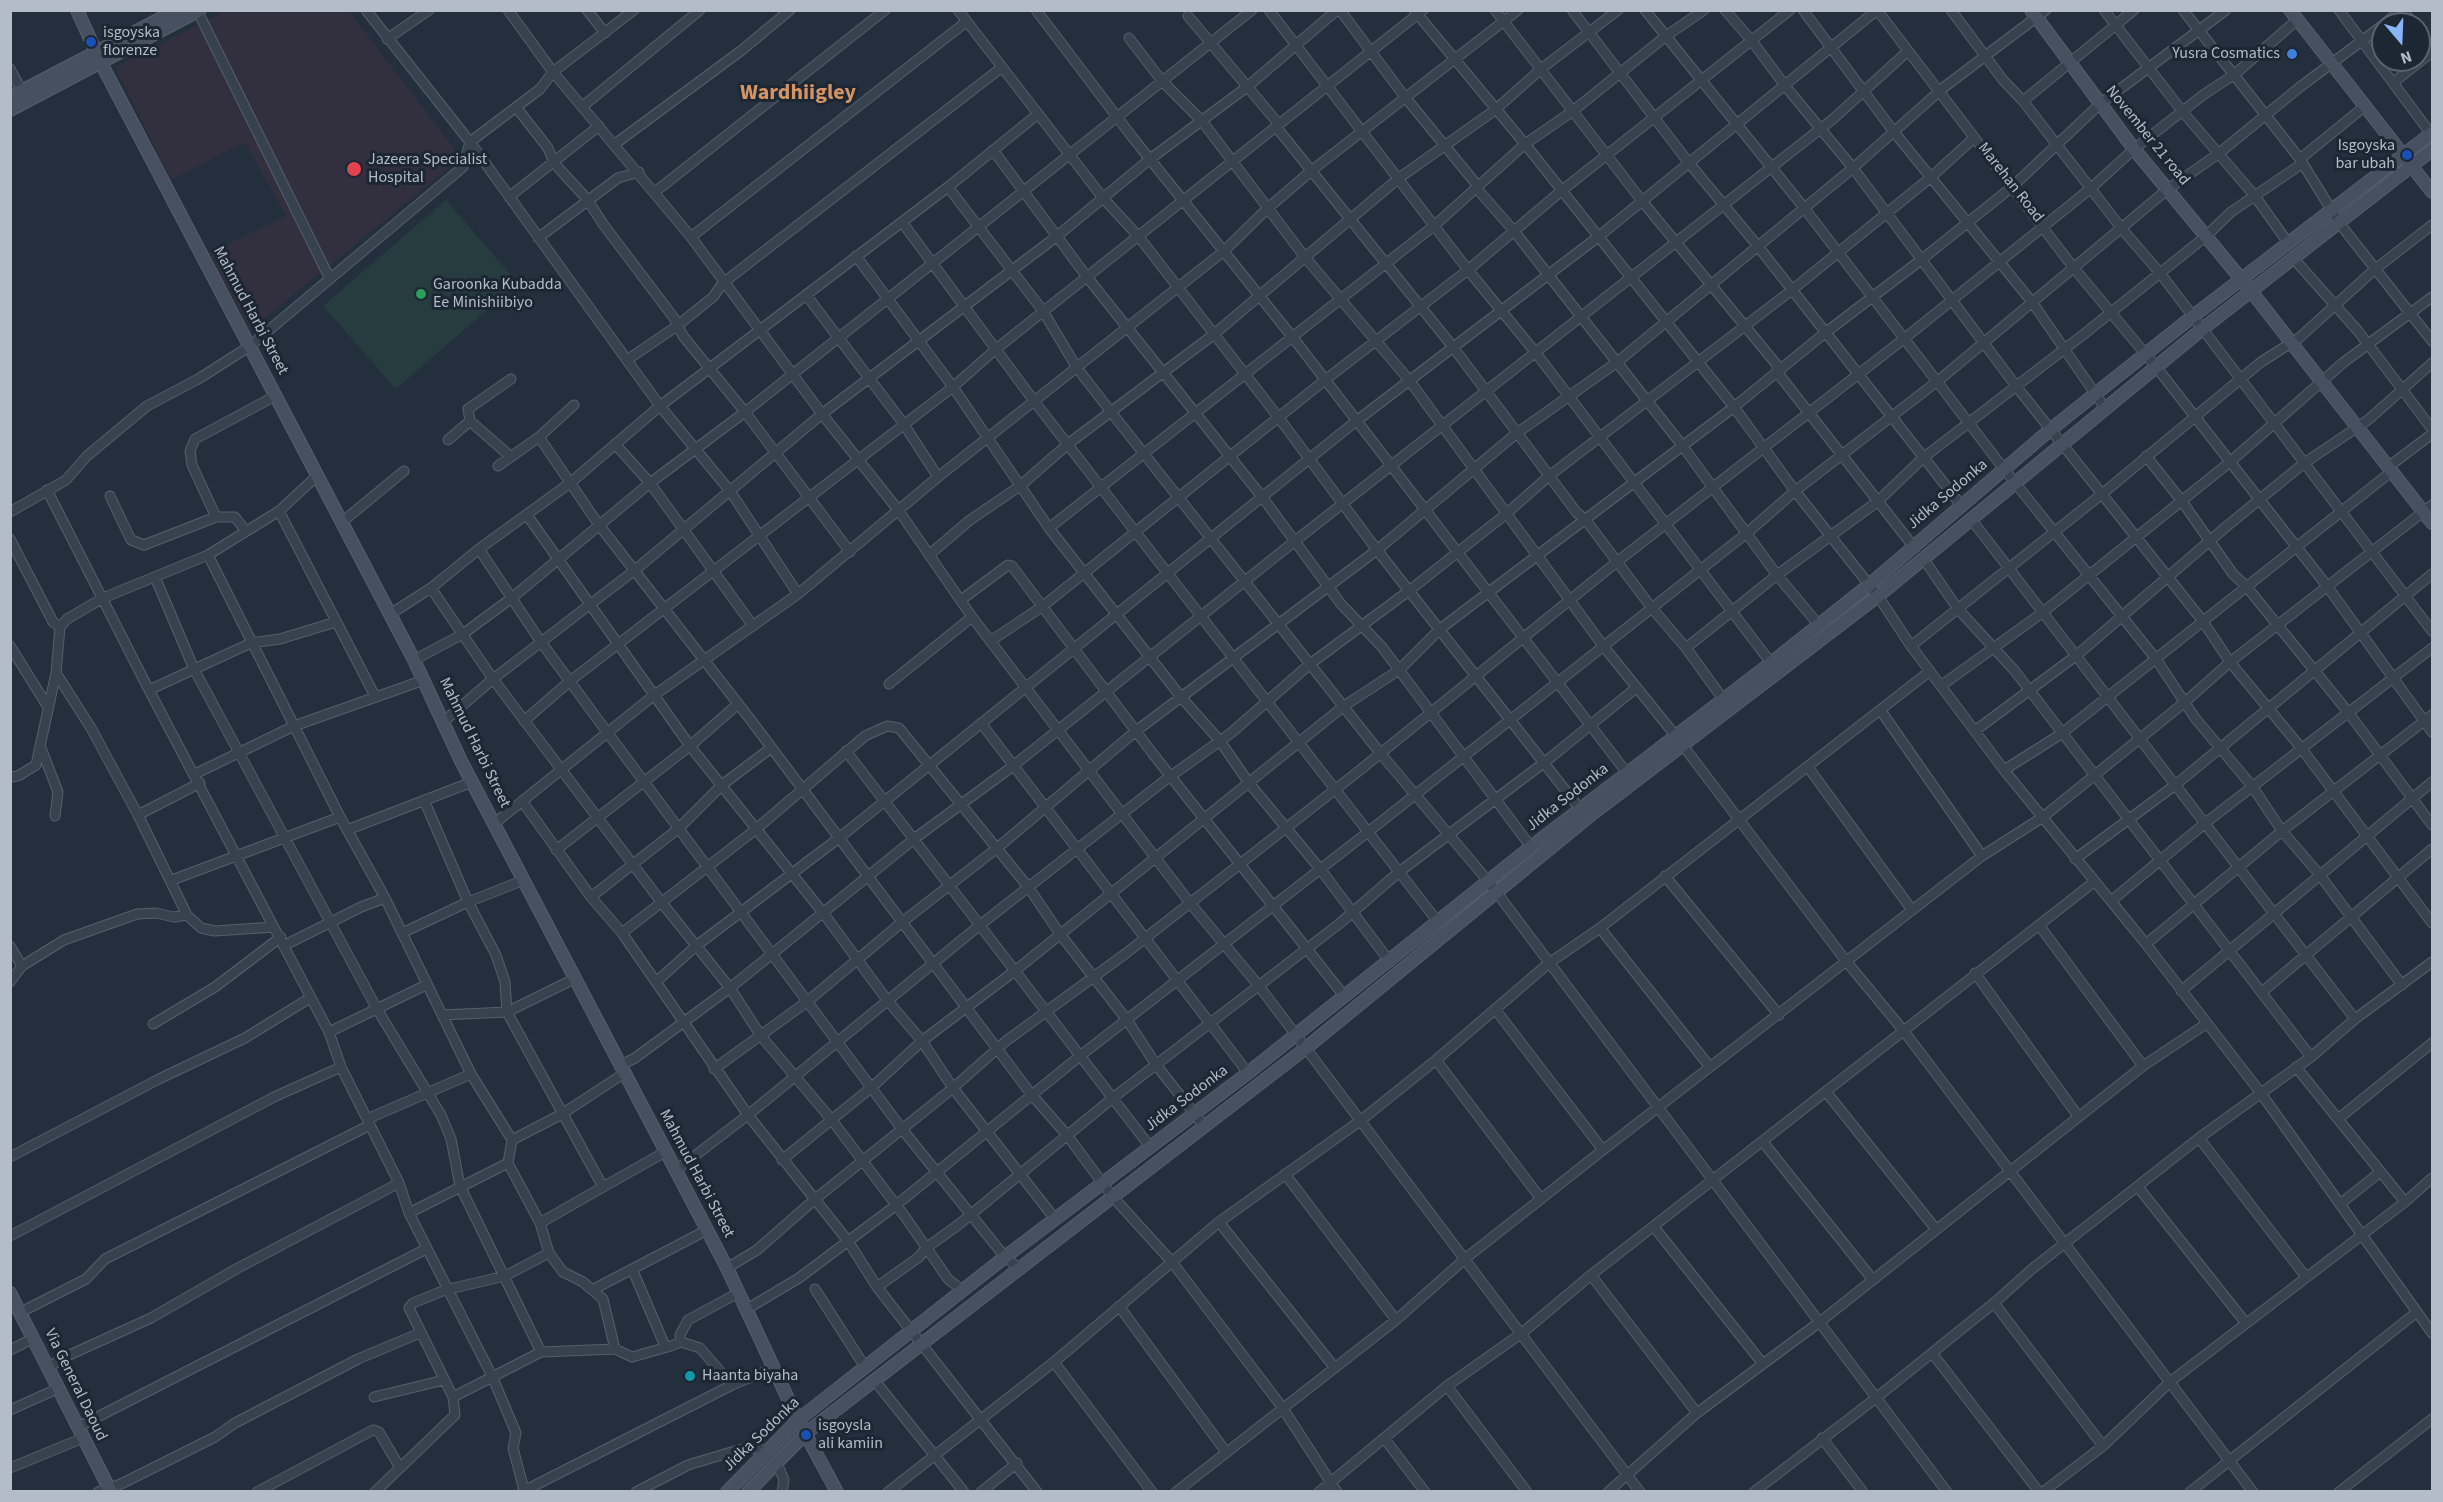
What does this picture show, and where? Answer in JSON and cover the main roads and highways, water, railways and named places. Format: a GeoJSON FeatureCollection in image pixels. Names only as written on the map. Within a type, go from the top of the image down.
{"type":"FeatureCollection","features":[{"type":"Feature","properties":{"kind":"main road","name":"Mahmud Harbi Street"},"geometry":{"type":"LineString","coordinates":[[77,10],[99,57],[414,660],[472,782],[621,1070],[727,1268],[798,1420],[837,1491]]}},
{"type":"Feature","properties":{"kind":"main road"},"geometry":{"type":"LineString","coordinates":[[10,111],[177,10]]}},
{"type":"Feature","properties":{"kind":"main road"},"geometry":{"type":"LineString","coordinates":[[16,94],[198,11]]}},
{"type":"Feature","properties":{"kind":"main road","name":"November 21 road"},"geometry":{"type":"LineString","coordinates":[[2038,13],[2068,63],[2323,382],[2390,470],[2428,508],[2433,523]]}},
{"type":"Feature","properties":{"kind":"main road"},"geometry":{"type":"LineString","coordinates":[[2294,15],[2433,192]]}},
{"type":"Feature","properties":{"kind":"main road","name":"Jidka Sodonka"},"geometry":{"type":"LineString","coordinates":[[727,1491],[769,1452],[798,1420],[1005,1257],[1151,1148],[1346,997],[1438,922],[1492,886],[1531,847],[1584,814],[1627,772],[1678,741],[1723,699],[1869,585],[2050,430],[2192,317],[2432,133]]}},
{"type":"Feature","properties":{"kind":"main road","name":"Jidka Sodonka"},"geometry":{"type":"LineString","coordinates":[[748,1491],[806,1433],[1306,1048],[1492,886],[1678,741],[1878,596],[2201,330],[2433,150]]}},
{"type":"Feature","properties":{"kind":"main road","name":"Via General Daoud"},"geometry":{"type":"LineString","coordinates":[[10,1293],[49,1367],[106,1490]]}},
{"type":"Feature","properties":{"kind":"place","name":"isgoyska florenze"},"geometry":{"type":"Point","coordinates":[91,42]}},
{"type":"Feature","properties":{"kind":"place","name":"Yusra Cosmatics"},"geometry":{"type":"Point","coordinates":[2292,54]}},
{"type":"Feature","properties":{"kind":"place","name":"Isgoyska bar ubah"},"geometry":{"type":"Point","coordinates":[2407,155]}},
{"type":"Feature","properties":{"kind":"place","name":"Jazeera Specialist Hospital"},"geometry":{"type":"Point","coordinates":[354,169]}},
{"type":"Feature","properties":{"kind":"place","name":"Garoonka Kubadda Ee Minishiibiyo"},"geometry":{"type":"Point","coordinates":[421,294]}},
{"type":"Feature","properties":{"kind":"place","name":"Haanta biyaha"},"geometry":{"type":"Point","coordinates":[690,1376]}},
{"type":"Feature","properties":{"kind":"place","name":"isgoysla ali kamiin"},"geometry":{"type":"Point","coordinates":[806,1435]}},
{"type":"Feature","properties":{"kind":"district","name":"Wardhiigley"},"geometry":{"type":"Point","coordinates":[798,94]}}]}
